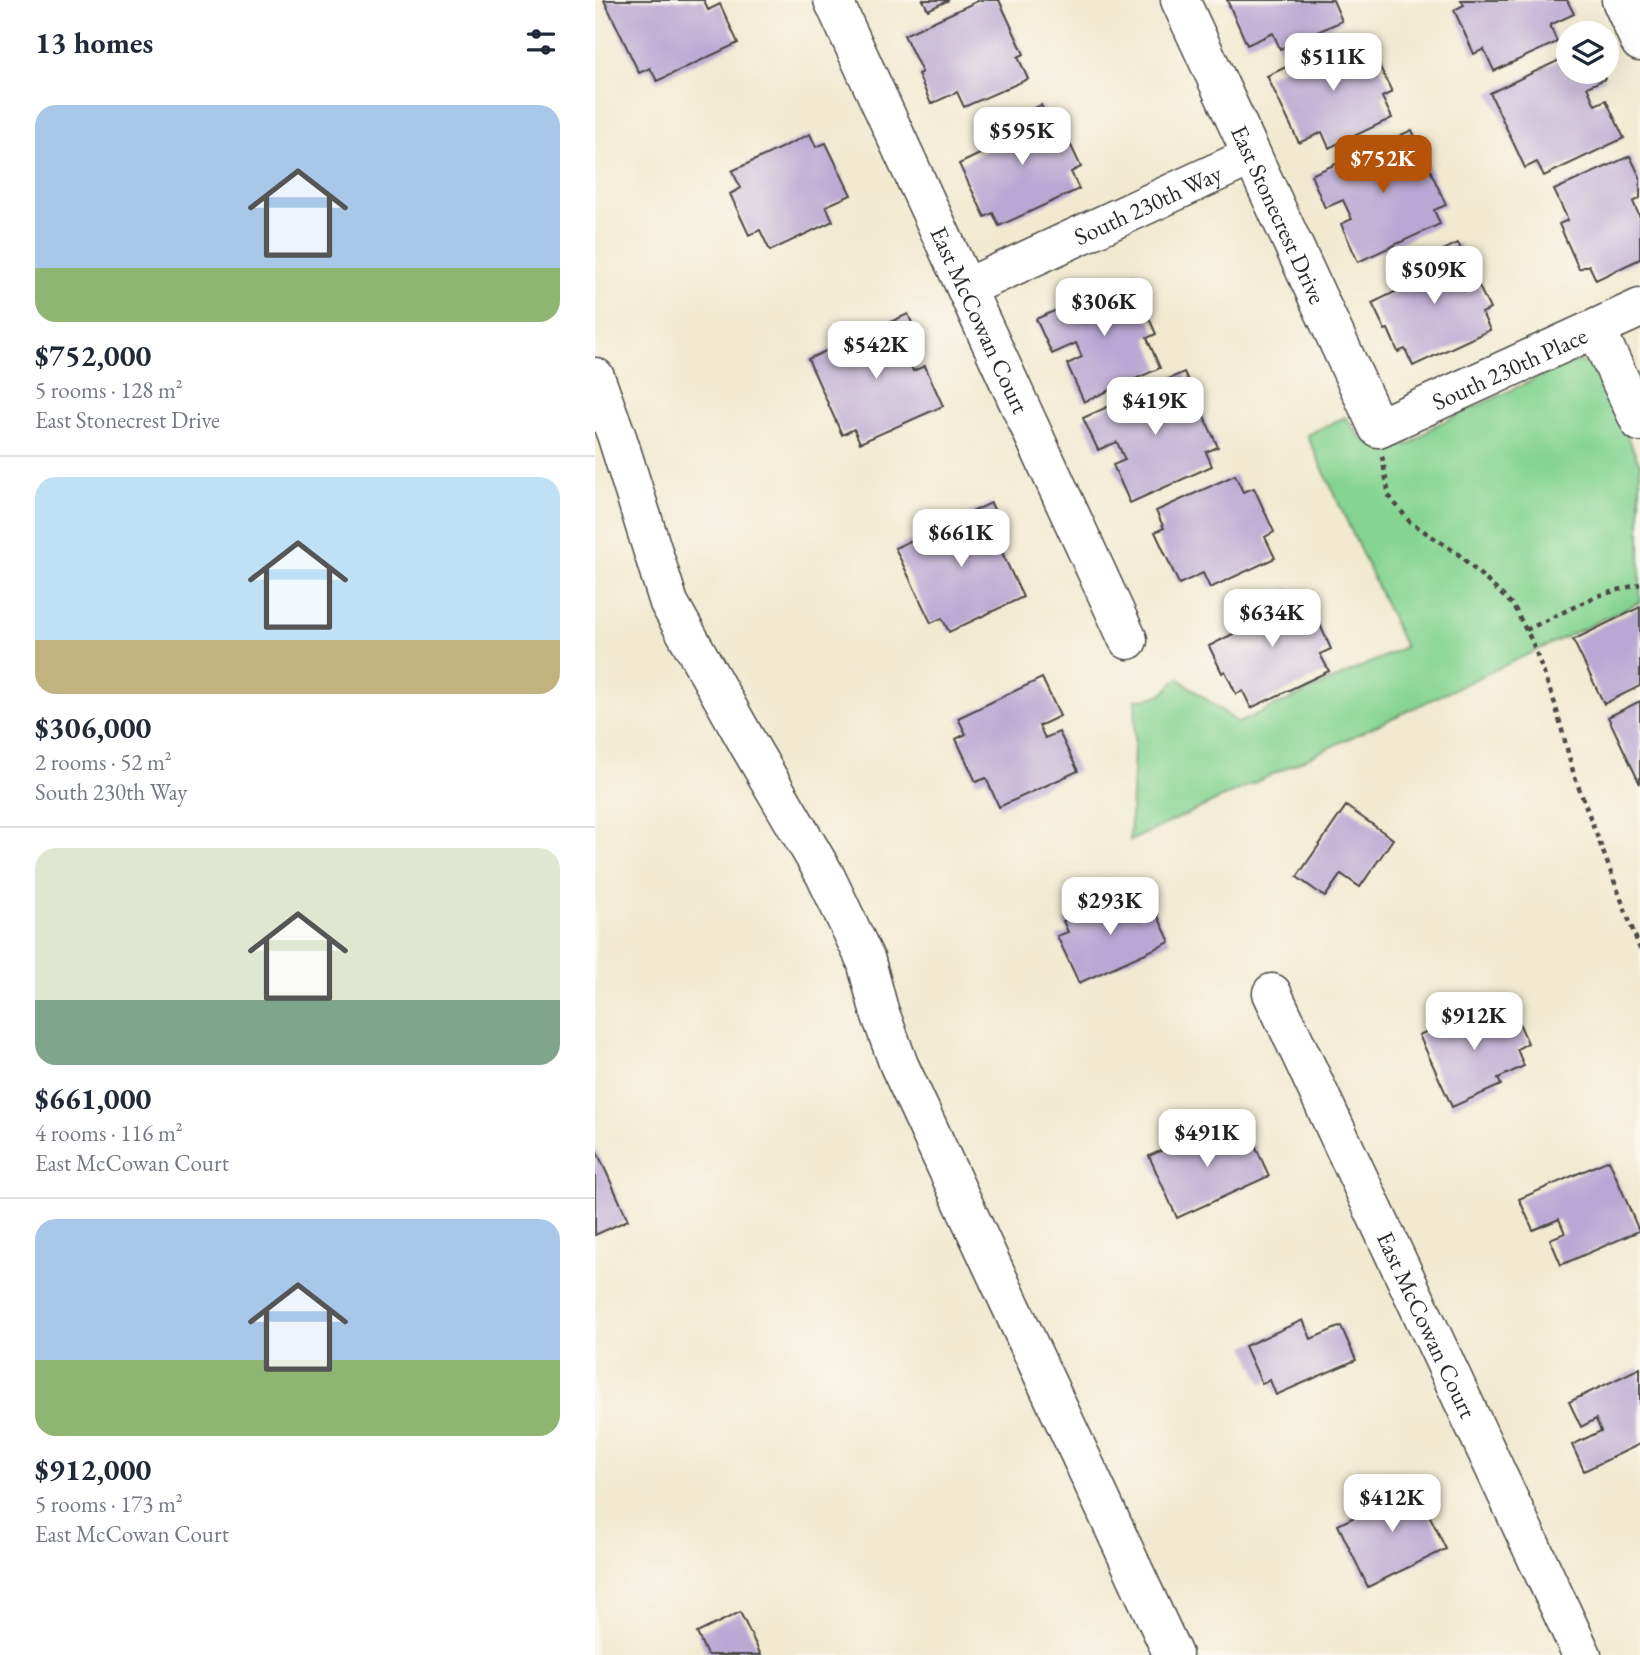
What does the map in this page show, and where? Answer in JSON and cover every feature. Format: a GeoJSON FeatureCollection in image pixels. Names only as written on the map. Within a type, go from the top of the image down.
{"type":"FeatureCollection","features":[{"type":"Feature","properties":{"kind":"street","name":"East McCowan Court"},"geometry":{"type":"LineString","coordinates":[[833,0],[1128,640]]}},
{"type":"Feature","properties":{"kind":"street","name":"East Stonecrest Drive"},"geometry":{"type":"LineString","coordinates":[[1180,0],[1378,428]]}},
{"type":"Feature","properties":{"kind":"street"},"geometry":{"type":"LineString","coordinates":[[1621,0],[1640,42]]}},
{"type":"Feature","properties":{"kind":"street","name":"South 230th Way"},"geometry":{"type":"LineString","coordinates":[[966,288],[1252,156]]}},
{"type":"Feature","properties":{"kind":"street","name":"South 230th Place"},"geometry":{"type":"LineString","coordinates":[[1378,428],[1640,308]]}},
{"type":"Feature","properties":{"kind":"street"},"geometry":{"type":"LineString","coordinates":[[1596,328],[1640,422]]}},
{"type":"Feature","properties":{"kind":"street"},"geometry":{"type":"LineString","coordinates":[[595,377],[617,437],[669,603],[831,887],[866,961],[879,1010],[899,1065],[1173,1655]]}},
{"type":"Feature","properties":{"kind":"street","name":"East McCowan Court"},"geometry":{"type":"LineString","coordinates":[[1272,993],[1582,1655]]}},
{"type":"Feature","properties":{"kind":"path"},"geometry":{"type":"LineString","coordinates":[[1378,428],[1389,496],[1410,522],[1457,553],[1513,605],[1532,641],[1555,704],[1574,775],[1640,949]]}},
{"type":"Feature","properties":{"kind":"path"},"geometry":{"type":"LineString","coordinates":[[1526,630],[1597,596],[1640,583]]}},
{"type":"Feature","properties":{"kind":"green space"},"geometry":{"type":"Polygon","coordinates":[[[1580,361],[1592,367],[1601,381],[1640,464],[1640,602],[1130,841],[1136,699],[1163,693],[1178,678],[1238,723],[1405,647],[1307,435],[1345,417],[1361,438],[1387,448],[1411,444],[1434,426],[1567,364],[1580,361]]]}},
{"type":"Feature","properties":{"kind":"building"},"geometry":{"type":"Polygon","coordinates":[[[604,0],[704,0],[708,10],[720,4],[738,43],[657,81],[650,68],[639,73],[604,0]]]}},
{"type":"Feature","properties":{"kind":"building"},"geometry":{"type":"Polygon","coordinates":[[[923,0],[949,0],[928,10],[923,0]]]}},
{"type":"Feature","properties":{"kind":"building"},"geometry":{"type":"Polygon","coordinates":[[[980,0],[999,0],[1024,54],[1018,57],[1028,79],[964,107],[957,92],[931,104],[918,74],[922,72],[904,35],[980,0]]]}},
{"type":"Feature","properties":{"kind":"building"},"geometry":{"type":"Polygon","coordinates":[[[1227,0],[1333,0],[1342,21],[1280,49],[1273,33],[1247,45],[1227,0]]]}},
{"type":"Feature","properties":{"kind":"building"},"geometry":{"type":"Polygon","coordinates":[[[1461,0],[1567,0],[1574,14],[1550,25],[1556,42],[1494,71],[1484,49],[1474,54],[1454,10],[1464,5],[1461,0]]]}},
{"type":"Feature","properties":{"kind":"building"},"geometry":{"type":"Polygon","coordinates":[[[1353,35],[1361,52],[1371,48],[1392,92],[1382,97],[1392,118],[1329,148],[1322,132],[1299,143],[1267,76],[1353,35]]]}},
{"type":"Feature","properties":{"kind":"building"},"geometry":{"type":"Polygon","coordinates":[[[1556,62],[1556,84],[1594,84],[1587,87],[1595,105],[1606,100],[1624,138],[1544,176],[1537,162],[1525,168],[1490,93],[1556,62]]]}},
{"type":"Feature","properties":{"kind":"building"},"geometry":{"type":"Polygon","coordinates":[[[1041,105],[1051,126],[1060,122],[1081,167],[1071,172],[1079,189],[999,226],[993,213],[985,217],[959,164],[986,151],[978,135],[1041,105]]]}},
{"type":"Feature","properties":{"kind":"building"},"geometry":{"type":"Polygon","coordinates":[[[1412,130],[1446,205],[1434,210],[1440,224],[1358,262],[1341,224],[1352,219],[1343,200],[1325,208],[1311,175],[1412,130]]]}},
{"type":"Feature","properties":{"kind":"building"},"geometry":{"type":"Polygon","coordinates":[[[810,134],[816,147],[826,143],[851,195],[826,206],[833,221],[770,251],[760,230],[749,235],[730,194],[741,188],[732,171],[810,134]]]}},
{"type":"Feature","properties":{"kind":"building"},"geometry":{"type":"Polygon","coordinates":[[[1630,156],[1640,177],[1640,198],[1633,202],[1640,214],[1640,259],[1596,280],[1589,265],[1579,269],[1559,224],[1568,220],[1554,190],[1630,156]]]}},
{"type":"Feature","properties":{"kind":"building"},"geometry":{"type":"Polygon","coordinates":[[[1458,243],[1490,309],[1482,313],[1490,330],[1413,366],[1405,349],[1398,352],[1372,303],[1397,291],[1390,275],[1458,243]]]}},
{"type":"Feature","properties":{"kind":"building"},"geometry":{"type":"Polygon","coordinates":[[[1131,277],[1156,334],[1147,338],[1160,368],[1084,402],[1067,364],[1082,357],[1076,343],[1052,354],[1036,319],[1131,277]]]}},
{"type":"Feature","properties":{"kind":"building"},"geometry":{"type":"Polygon","coordinates":[[[908,314],[922,345],[905,353],[913,371],[925,366],[943,406],[860,443],[854,429],[842,435],[808,359],[908,314]]]}},
{"type":"Feature","properties":{"kind":"building"},"geometry":{"type":"Polygon","coordinates":[[[1184,372],[1218,447],[1206,452],[1212,466],[1130,503],[1113,465],[1125,460],[1117,442],[1098,450],[1083,418],[1184,372]]]}},
{"type":"Feature","properties":{"kind":"building"},"geometry":{"type":"Polygon","coordinates":[[[1235,475],[1243,492],[1254,488],[1274,532],[1265,537],[1275,558],[1210,588],[1203,573],[1179,584],[1155,532],[1164,528],[1156,511],[1235,475]]]}},
{"type":"Feature","properties":{"kind":"building"},"geometry":{"type":"Polygon","coordinates":[[[991,503],[1006,536],[996,540],[1023,597],[949,632],[942,618],[931,623],[895,548],[991,503]]]}},
{"type":"Feature","properties":{"kind":"building"},"geometry":{"type":"Polygon","coordinates":[[[1289,588],[1300,611],[1311,605],[1331,649],[1320,654],[1329,671],[1251,708],[1243,691],[1236,694],[1209,646],[1235,633],[1228,617],[1289,588]]]}},
{"type":"Feature","properties":{"kind":"building"},"geometry":{"type":"Polygon","coordinates":[[[1640,607],[1640,686],[1604,704],[1573,640],[1640,607]]]}},
{"type":"Feature","properties":{"kind":"building"},"geometry":{"type":"Polygon","coordinates":[[[1042,678],[1060,716],[1039,726],[1045,738],[1059,732],[1078,771],[999,807],[986,778],[976,782],[956,739],[966,734],[958,718],[1042,678]]]}},
{"type":"Feature","properties":{"kind":"building"},"geometry":{"type":"Polygon","coordinates":[[[1640,701],[1640,784],[1608,717],[1640,701]]]}},
{"type":"Feature","properties":{"kind":"building"},"geometry":{"type":"Polygon","coordinates":[[[1346,806],[1393,839],[1360,887],[1341,874],[1325,897],[1297,877],[1346,806]]]}},
{"type":"Feature","properties":{"kind":"building"},"geometry":{"type":"Polygon","coordinates":[[[1129,891],[1140,917],[1155,910],[1170,942],[1079,983],[1057,936],[1068,932],[1063,921],[1129,891]]]}},
{"type":"Feature","properties":{"kind":"building"},"geometry":{"type":"Polygon","coordinates":[[[1495,1001],[1504,1022],[1516,1016],[1528,1043],[1517,1049],[1524,1066],[1498,1078],[1501,1085],[1452,1107],[1419,1035],[1495,1001]]]}},
{"type":"Feature","properties":{"kind":"building"},"geometry":{"type":"Polygon","coordinates":[[[1228,1120],[1242,1150],[1255,1145],[1269,1176],[1177,1218],[1149,1156],[1228,1120]]]}},
{"type":"Feature","properties":{"kind":"building"},"geometry":{"type":"Polygon","coordinates":[[[595,1147],[628,1220],[595,1235],[595,1147]]]}},
{"type":"Feature","properties":{"kind":"building"},"geometry":{"type":"Polygon","coordinates":[[[1609,1160],[1639,1231],[1561,1265],[1550,1239],[1565,1233],[1559,1219],[1533,1230],[1519,1199],[1609,1160]]]}},
{"type":"Feature","properties":{"kind":"building"},"geometry":{"type":"Polygon","coordinates":[[[1303,1320],[1311,1339],[1341,1326],[1356,1360],[1276,1395],[1270,1380],[1262,1384],[1245,1346],[1303,1320]]]}},
{"type":"Feature","properties":{"kind":"building"},"geometry":{"type":"Polygon","coordinates":[[[1640,1368],[1640,1444],[1584,1471],[1572,1445],[1601,1431],[1596,1419],[1581,1427],[1569,1402],[1640,1368]]]}},
{"type":"Feature","properties":{"kind":"building"},"geometry":{"type":"Polygon","coordinates":[[[1410,1476],[1446,1549],[1368,1587],[1338,1525],[1387,1501],[1381,1489],[1410,1476]]]}},
{"type":"Feature","properties":{"kind":"building"},"geometry":{"type":"Polygon","coordinates":[[[740,1612],[761,1655],[707,1655],[697,1633],[740,1612]]]}}]}
